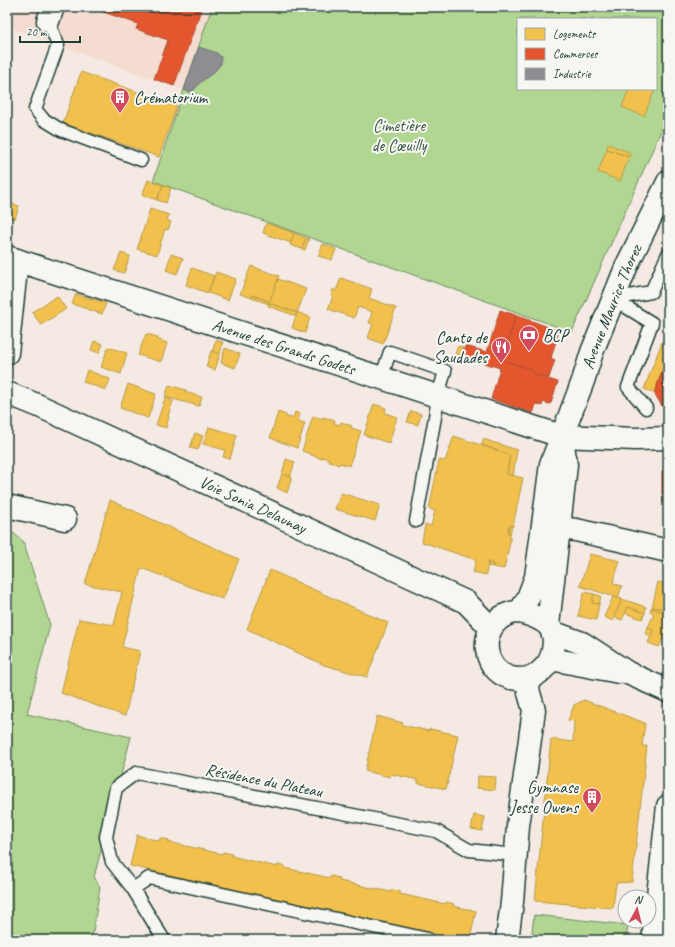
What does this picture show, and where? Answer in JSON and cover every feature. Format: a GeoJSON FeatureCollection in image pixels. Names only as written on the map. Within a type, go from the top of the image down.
{"type":"FeatureCollection","features":[{"type":"Feature","properties":{"kind":"main road","name":"Avenue Maurice Thorez"},"geometry":{"type":"LineString","coordinates":[[520,612],[528,598],[536,577],[551,464],[626,265],[668,182]]}},
{"type":"Feature","properties":{"kind":"main road"},"geometry":{"type":"LineString","coordinates":[[7,353],[12,258]]}},
{"type":"Feature","properties":{"kind":"main road","name":"Avenue des Grands Godets"},"geometry":{"type":"LineString","coordinates":[[12,258],[561,436],[636,439],[668,438]]}},
{"type":"Feature","properties":{"kind":"main road","name":"Voie Sonia Delaunay"},"geometry":{"type":"LineString","coordinates":[[7,393],[37,405],[466,602],[491,628]]}},
{"type":"Feature","properties":{"kind":"main road"},"geometry":{"type":"LineString","coordinates":[[561,436],[566,465],[550,629],[554,647],[551,659],[540,674],[527,679],[511,679],[497,671],[488,658],[486,643],[491,628],[499,619],[509,614],[520,612],[538,618],[550,629],[582,643],[628,673],[668,691]]}},
{"type":"Feature","properties":{"kind":"main road"},"geometry":{"type":"LineString","coordinates":[[7,506],[64,519]]}},
{"type":"Feature","properties":{"kind":"main road"},"geometry":{"type":"LineString","coordinates":[[559,528],[576,530],[668,552]]}},
{"type":"Feature","properties":{"kind":"main road"},"geometry":{"type":"LineString","coordinates":[[551,659],[628,673]]}},
{"type":"Feature","properties":{"kind":"main road"},"geometry":{"type":"LineString","coordinates":[[507,940],[512,902],[518,826],[534,710],[527,679]]}},
{"type":"Feature","properties":{"kind":"main road"},"geometry":{"type":"LineString","coordinates":[[653,940],[668,806]]}},
{"type":"Feature","properties":{"kind":"lane"},"geometry":{"type":"LineString","coordinates":[[51,14],[58,45],[35,109],[42,119],[61,130],[141,160]]}},
{"type":"Feature","properties":{"kind":"lane"},"geometry":{"type":"LineString","coordinates":[[613,300],[651,292],[668,254]]}},
{"type":"Feature","properties":{"kind":"lane"},"geometry":{"type":"LineString","coordinates":[[613,300],[652,323],[628,387],[646,408]]}},
{"type":"Feature","properties":{"kind":"lane"},"geometry":{"type":"LineString","coordinates":[[416,521],[438,396]]}},
{"type":"Feature","properties":{"kind":"lane","name":"Résidence du Plateau"},"geometry":{"type":"LineString","coordinates":[[164,940],[133,889],[112,862],[106,837],[116,788],[136,773],[436,831],[469,850],[515,855]]}},
{"type":"Feature","properties":{"kind":"lane"},"geometry":{"type":"LineString","coordinates":[[133,889],[149,878],[428,939]]}},
{"type":"Feature","properties":{"kind":"shaded area"},"geometry":{"type":"Polygon","coordinates":[[[7,7],[212,7],[184,90],[7,27],[9,23],[7,22],[7,7]]]}},
{"type":"Feature","properties":{"kind":"green space","name":"Cimetière de Cœuilly"},"geometry":{"type":"Polygon","coordinates":[[[212,7],[668,7],[668,115],[572,332],[153,181],[212,7]]]}},
{"type":"Feature","properties":{"kind":"green space"},"geometry":{"type":"Polygon","coordinates":[[[7,528],[23,541],[50,625],[27,714],[131,737],[94,877],[100,887],[93,932],[89,940],[7,940],[7,528]]]}},
{"type":"Feature","properties":{"kind":"green space"},"geometry":{"type":"Polygon","coordinates":[[[534,915],[617,924],[617,929],[627,929],[626,940],[531,940],[534,915]]]}},
{"type":"Feature","properties":{"kind":"building: Logements","name":"Crématorium"},"geometry":{"type":"Polygon","coordinates":[[[81,72],[177,106],[159,157],[63,123],[81,72]]]}},
{"type":"Feature","properties":{"kind":"building: Logements"},"geometry":{"type":"Polygon","coordinates":[[[629,90],[655,90],[644,116],[622,107],[629,90]]]}},
{"type":"Feature","properties":{"kind":"building: Logements"},"geometry":{"type":"Polygon","coordinates":[[[608,144],[631,153],[629,157],[607,149],[608,144]]]}},
{"type":"Feature","properties":{"kind":"building: Logements"},"geometry":{"type":"Polygon","coordinates":[[[607,149],[629,157],[620,181],[598,172],[607,149]]]}},
{"type":"Feature","properties":{"kind":"building: Logements"},"geometry":{"type":"Polygon","coordinates":[[[148,180],[163,185],[157,200],[142,195],[148,180]]]}},
{"type":"Feature","properties":{"kind":"building: Logements"},"geometry":{"type":"Polygon","coordinates":[[[163,185],[171,188],[166,203],[157,200],[163,185]]]}},
{"type":"Feature","properties":{"kind":"building: Logements"},"geometry":{"type":"Polygon","coordinates":[[[7,202],[19,206],[15,219],[7,216],[7,202]]]}},
{"type":"Feature","properties":{"kind":"building: Logements"},"geometry":{"type":"Polygon","coordinates":[[[150,209],[169,215],[167,220],[171,222],[168,230],[165,229],[157,255],[137,249],[150,209]]]}},
{"type":"Feature","properties":{"kind":"building: Logements"},"geometry":{"type":"Polygon","coordinates":[[[266,223],[294,233],[291,243],[263,233],[266,223]]]}},
{"type":"Feature","properties":{"kind":"building: Logements"},"geometry":{"type":"Polygon","coordinates":[[[294,233],[306,238],[302,249],[290,245],[294,233]]]}},
{"type":"Feature","properties":{"kind":"building: Logements"},"geometry":{"type":"Polygon","coordinates":[[[306,238],[309,239],[305,250],[302,249],[306,238]]]}},
{"type":"Feature","properties":{"kind":"building: Logements"},"geometry":{"type":"Polygon","coordinates":[[[323,244],[336,249],[332,260],[318,256],[323,244]]]}},
{"type":"Feature","properties":{"kind":"building: Logements"},"geometry":{"type":"Polygon","coordinates":[[[121,253],[130,256],[124,273],[114,270],[121,253]]]}},
{"type":"Feature","properties":{"kind":"building: Logements"},"geometry":{"type":"Polygon","coordinates":[[[171,254],[183,258],[177,274],[166,270],[171,254]]]}},
{"type":"Feature","properties":{"kind":"building: Logements"},"geometry":{"type":"Polygon","coordinates":[[[251,266],[279,276],[270,302],[253,295],[252,298],[240,294],[251,266]]]}},
{"type":"Feature","properties":{"kind":"building: Logements"},"geometry":{"type":"Polygon","coordinates":[[[192,268],[214,276],[208,293],[186,285],[192,268]]]}},
{"type":"Feature","properties":{"kind":"building: Logements"},"geometry":{"type":"Polygon","coordinates":[[[216,272],[236,279],[228,300],[208,293],[216,272]]]}},
{"type":"Feature","properties":{"kind":"building: Logements"},"geometry":{"type":"Polygon","coordinates":[[[341,278],[372,289],[369,298],[396,308],[383,344],[368,338],[373,324],[369,323],[372,312],[358,307],[354,318],[328,309],[333,296],[331,295],[333,289],[336,291],[341,278]]]}},
{"type":"Feature","properties":{"kind":"building: Logements"},"geometry":{"type":"Polygon","coordinates":[[[278,279],[306,289],[297,313],[269,303],[278,279]]]}},
{"type":"Feature","properties":{"kind":"building: Logements"},"geometry":{"type":"Polygon","coordinates":[[[76,294],[106,303],[102,314],[72,304],[76,294]]]}},
{"type":"Feature","properties":{"kind":"building: Logements"},"geometry":{"type":"Polygon","coordinates":[[[253,295],[270,302],[269,304],[252,298],[253,295]]]}},
{"type":"Feature","properties":{"kind":"building: Logements"},"geometry":{"type":"Polygon","coordinates":[[[57,296],[66,309],[41,325],[32,312],[57,296]]]}},
{"type":"Feature","properties":{"kind":"building: Logements"},"geometry":{"type":"Polygon","coordinates":[[[269,303],[297,313],[296,316],[268,306],[269,303]]]}},
{"type":"Feature","properties":{"kind":"building: Logements"},"geometry":{"type":"Polygon","coordinates":[[[297,312],[310,317],[305,333],[292,328],[297,312]]]}},
{"type":"Feature","properties":{"kind":"building: Logements"},"geometry":{"type":"Polygon","coordinates":[[[668,326],[668,356],[654,393],[644,389],[668,326]]]}},
{"type":"Feature","properties":{"kind":"building: Logements"},"geometry":{"type":"Polygon","coordinates":[[[146,334],[158,337],[157,339],[167,343],[161,362],[138,355],[146,334]]]}},
{"type":"Feature","properties":{"kind":"building: Logements"},"geometry":{"type":"Polygon","coordinates":[[[216,340],[223,342],[220,354],[212,352],[216,340]]]}},
{"type":"Feature","properties":{"kind":"building: Logements"},"geometry":{"type":"Polygon","coordinates":[[[94,341],[103,344],[99,353],[91,350],[94,341]]]}},
{"type":"Feature","properties":{"kind":"building: Logements"},"geometry":{"type":"Polygon","coordinates":[[[458,346],[463,348],[460,355],[455,354],[458,346]]]}},
{"type":"Feature","properties":{"kind":"building: Logements"},"geometry":{"type":"Polygon","coordinates":[[[108,347],[127,353],[121,374],[101,367],[108,347]]]}},
{"type":"Feature","properties":{"kind":"building: Logements"},"geometry":{"type":"Polygon","coordinates":[[[225,348],[240,354],[235,368],[221,363],[225,348]]]}},
{"type":"Feature","properties":{"kind":"building: Logements"},"geometry":{"type":"Polygon","coordinates":[[[211,351],[220,354],[215,370],[206,367],[211,351]]]}},
{"type":"Feature","properties":{"kind":"building: Logements"},"geometry":{"type":"Polygon","coordinates":[[[87,370],[110,379],[106,390],[83,382],[87,370]]]}},
{"type":"Feature","properties":{"kind":"building: Logements"},"geometry":{"type":"Polygon","coordinates":[[[128,384],[156,394],[148,418],[120,408],[128,384]]]}},
{"type":"Feature","properties":{"kind":"building: Logements"},"geometry":{"type":"Polygon","coordinates":[[[169,385],[202,397],[199,406],[165,397],[169,385]]]}},
{"type":"Feature","properties":{"kind":"building: Logements"},"geometry":{"type":"Polygon","coordinates":[[[165,398],[173,401],[166,428],[156,425],[165,398]]]}},
{"type":"Feature","properties":{"kind":"building: Logements"},"geometry":{"type":"Polygon","coordinates":[[[374,404],[386,408],[385,413],[397,417],[389,443],[364,435],[374,404]]]}},
{"type":"Feature","properties":{"kind":"building: Logements"},"geometry":{"type":"Polygon","coordinates":[[[411,411],[421,414],[418,425],[407,422],[411,411]]]}},
{"type":"Feature","properties":{"kind":"building: Logements"},"geometry":{"type":"Polygon","coordinates":[[[278,412],[286,415],[286,417],[293,418],[295,412],[300,414],[298,421],[305,423],[297,448],[270,438],[278,412]]]}},
{"type":"Feature","properties":{"kind":"building: Logements"},"geometry":{"type":"Polygon","coordinates":[[[313,416],[335,420],[334,423],[340,425],[341,422],[352,426],[351,428],[361,431],[349,466],[340,463],[339,465],[329,461],[329,459],[322,457],[322,459],[302,451],[313,416]]]}},
{"type":"Feature","properties":{"kind":"building: Logements"},"geometry":{"type":"Polygon","coordinates":[[[209,427],[237,435],[230,459],[223,457],[225,450],[203,444],[209,427]]]}},
{"type":"Feature","properties":{"kind":"building: Logements"},"geometry":{"type":"Polygon","coordinates":[[[195,433],[203,436],[198,450],[190,448],[195,433]]]}},
{"type":"Feature","properties":{"kind":"building: Logements"},"geometry":{"type":"Polygon","coordinates":[[[454,436],[510,455],[507,474],[523,478],[513,526],[509,526],[508,533],[510,534],[510,542],[504,569],[493,567],[493,564],[488,562],[486,575],[473,572],[476,560],[422,542],[425,524],[431,526],[435,511],[429,509],[439,460],[445,461],[454,436]]]}},
{"type":"Feature","properties":{"kind":"building: Logements"},"geometry":{"type":"Polygon","coordinates":[[[483,439],[517,450],[513,476],[507,474],[510,455],[482,445],[483,439]]]}},
{"type":"Feature","properties":{"kind":"building: Logements"},"geometry":{"type":"Polygon","coordinates":[[[286,459],[295,462],[290,477],[282,474],[286,459]]]}},
{"type":"Feature","properties":{"kind":"building: Logements"},"geometry":{"type":"Polygon","coordinates":[[[282,474],[292,477],[287,493],[277,488],[282,474]]]}},
{"type":"Feature","properties":{"kind":"building: Logements"},"geometry":{"type":"Polygon","coordinates":[[[341,493],[380,505],[375,521],[335,509],[341,493]]]}},
{"type":"Feature","properties":{"kind":"building: Logements"},"geometry":{"type":"Polygon","coordinates":[[[110,500],[239,559],[223,599],[141,568],[122,647],[140,651],[125,716],[61,693],[79,619],[114,625],[122,592],[85,584],[110,500]]]}},
{"type":"Feature","properties":{"kind":"building: Logements"},"geometry":{"type":"Polygon","coordinates":[[[509,526],[512,526],[510,534],[508,533],[509,526]]]}},
{"type":"Feature","properties":{"kind":"building: Logements"},"geometry":{"type":"Polygon","coordinates":[[[590,554],[620,561],[613,583],[622,586],[618,598],[580,586],[590,554]]]}},
{"type":"Feature","properties":{"kind":"building: Logements"},"geometry":{"type":"Polygon","coordinates":[[[488,562],[493,564],[493,567],[488,566],[488,562]]]}},
{"type":"Feature","properties":{"kind":"building: Logements"},"geometry":{"type":"Polygon","coordinates":[[[270,570],[388,623],[367,677],[324,665],[247,629],[270,570]]]}},
{"type":"Feature","properties":{"kind":"building: Logements"},"geometry":{"type":"Polygon","coordinates":[[[658,582],[668,584],[668,610],[652,607],[658,582]]]}},
{"type":"Feature","properties":{"kind":"building: Logements"},"geometry":{"type":"Polygon","coordinates":[[[584,592],[594,594],[592,603],[599,604],[596,620],[578,616],[584,592]]]}},
{"type":"Feature","properties":{"kind":"building: Logements"},"geometry":{"type":"Polygon","coordinates":[[[594,594],[601,596],[599,604],[592,603],[594,594]]]}},
{"type":"Feature","properties":{"kind":"building: Logements"},"geometry":{"type":"Polygon","coordinates":[[[613,597],[622,599],[613,621],[604,617],[613,597]]]}},
{"type":"Feature","properties":{"kind":"building: Logements"},"geometry":{"type":"Polygon","coordinates":[[[622,599],[646,607],[645,613],[628,607],[622,620],[614,617],[622,599]]]}},
{"type":"Feature","properties":{"kind":"building: Logements"},"geometry":{"type":"Polygon","coordinates":[[[628,607],[645,613],[642,619],[625,613],[628,607]]]}},
{"type":"Feature","properties":{"kind":"building: Logements"},"geometry":{"type":"Polygon","coordinates":[[[652,607],[668,610],[668,614],[652,609],[652,607]]]}},
{"type":"Feature","properties":{"kind":"building: Logements"},"geometry":{"type":"Polygon","coordinates":[[[651,608],[668,614],[668,628],[659,647],[648,643],[653,630],[648,627],[654,614],[650,611],[651,608]]]}},
{"type":"Feature","properties":{"kind":"building: Logements"},"geometry":{"type":"Polygon","coordinates":[[[648,627],[653,630],[651,636],[645,633],[648,627]]]}},
{"type":"Feature","properties":{"kind":"building: Logements","name":"Gymnase Jesse Owens"},"geometry":{"type":"Polygon","coordinates":[[[584,700],[645,723],[642,746],[647,746],[632,882],[616,883],[613,908],[535,901],[551,739],[573,742],[574,721],[568,720],[574,705],[584,700]]]}},
{"type":"Feature","properties":{"kind":"building: Logements"},"geometry":{"type":"Polygon","coordinates":[[[377,716],[403,723],[402,725],[458,735],[446,789],[418,783],[418,780],[391,774],[390,777],[365,771],[377,716]]]}},
{"type":"Feature","properties":{"kind":"building: Logements"},"geometry":{"type":"Polygon","coordinates":[[[478,776],[496,777],[495,790],[477,788],[478,776]]]}},
{"type":"Feature","properties":{"kind":"building: Logements"},"geometry":{"type":"Polygon","coordinates":[[[474,815],[485,817],[482,831],[471,829],[474,815]]]}},
{"type":"Feature","properties":{"kind":"building: Logements"},"geometry":{"type":"Polygon","coordinates":[[[137,835],[159,841],[160,838],[169,840],[168,842],[222,854],[223,852],[232,854],[231,856],[277,867],[277,865],[285,866],[285,868],[330,878],[331,876],[340,878],[339,881],[391,892],[392,890],[400,891],[400,894],[445,904],[446,902],[454,904],[453,906],[476,911],[470,940],[460,940],[130,866],[137,835]]]}},
{"type":"Feature","properties":{"kind":"building: Commerces"},"geometry":{"type":"Polygon","coordinates":[[[89,7],[202,7],[174,86],[154,79],[168,40],[136,29],[138,24],[89,7]]]}},
{"type":"Feature","properties":{"kind":"building: Commerces","name":"Canto de Saudades"},"geometry":{"type":"Polygon","coordinates":[[[500,310],[516,315],[503,360],[531,369],[533,374],[558,382],[551,403],[549,404],[543,402],[542,406],[536,404],[533,413],[491,399],[500,368],[462,356],[465,346],[487,352],[500,310]]]}},
{"type":"Feature","properties":{"kind":"building: Commerces","name":"BCP"},"geometry":{"type":"Polygon","coordinates":[[[516,315],[559,331],[551,358],[555,360],[549,378],[533,374],[531,369],[503,360],[516,315]]]}},
{"type":"Feature","properties":{"kind":"building: Commerces"},"geometry":{"type":"Polygon","coordinates":[[[668,356],[668,406],[662,406],[654,393],[668,356]]]}},
{"type":"Feature","properties":{"kind":"building: Commerces"},"geometry":{"type":"Polygon","coordinates":[[[662,471],[668,471],[668,502],[663,502],[662,471]]]}},
{"type":"Feature","properties":{"kind":"building: Industrie"},"geometry":{"type":"Polygon","coordinates":[[[199,47],[217,53],[221,57],[221,64],[193,91],[189,92],[184,90],[199,47]]]}},
{"type":"Feature","properties":{"kind":"place","name":"Crématorium"},"geometry":{"type":"Point","coordinates":[120,114]}},
{"type":"Feature","properties":{"kind":"place","name":"BCP"},"geometry":{"type":"Point","coordinates":[529,352]}},
{"type":"Feature","properties":{"kind":"place","name":"Canto de Saudades"},"geometry":{"type":"Point","coordinates":[501,364]}},
{"type":"Feature","properties":{"kind":"place","name":"Gymnase Jesse Owens"},"geometry":{"type":"Point","coordinates":[592,814]}}]}
